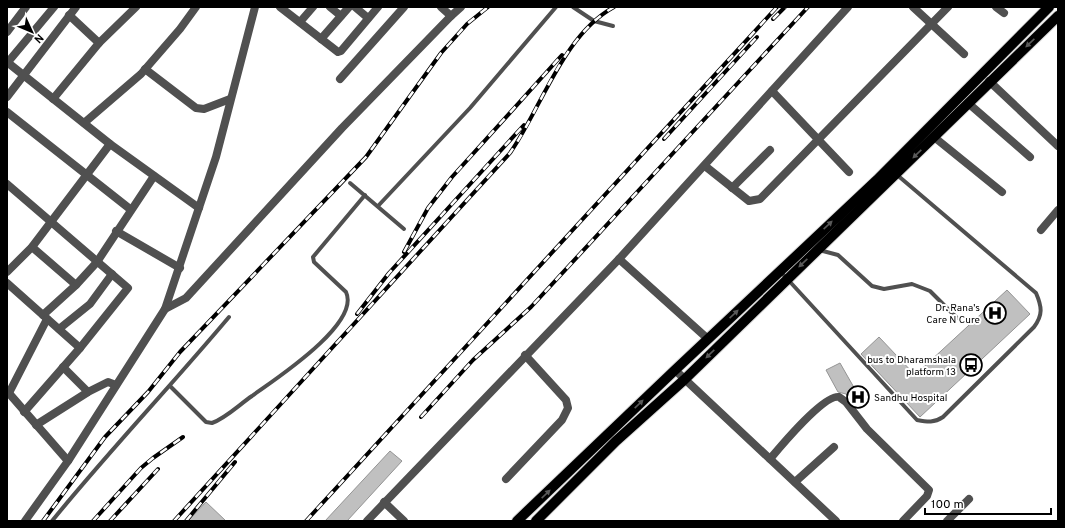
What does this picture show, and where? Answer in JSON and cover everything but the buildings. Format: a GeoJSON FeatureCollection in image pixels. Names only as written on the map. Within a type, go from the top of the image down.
{"type":"FeatureCollection","features":[{"type":"Feature","properties":{"kind":"main road"},"geometry":{"type":"LineString","coordinates":[[536,521],[616,441],[684,380],[818,250],[1049,7]]}},
{"type":"Feature","properties":{"kind":"main road"},"geometry":{"type":"LineString","coordinates":[[524,519],[674,370],[779,271],[892,171],[934,137],[989,81],[1058,16]]}},
{"type":"Feature","properties":{"kind":"street"},"geometry":{"type":"LineString","coordinates":[[7,32],[26,7]]}},
{"type":"Feature","properties":{"kind":"street"},"geometry":{"type":"LineString","coordinates":[[54,7],[7,62],[110,144],[199,208]]}},
{"type":"Feature","properties":{"kind":"street"},"geometry":{"type":"LineString","coordinates":[[7,97],[76,7]]}},
{"type":"Feature","properties":{"kind":"street"},"geometry":{"type":"LineString","coordinates":[[53,99],[99,43],[136,7]]}},
{"type":"Feature","properties":{"kind":"street"},"geometry":{"type":"LineString","coordinates":[[84,123],[145,69],[180,29],[196,7]]}},
{"type":"Feature","properties":{"kind":"street"},"geometry":{"type":"LineString","coordinates":[[25,521],[68,461],[165,308],[180,268],[216,157],[254,7]]}},
{"type":"Feature","properties":{"kind":"street"},"geometry":{"type":"LineString","coordinates":[[280,7],[340,52],[378,7]]}},
{"type":"Feature","properties":{"kind":"street"},"geometry":{"type":"LineString","coordinates":[[300,22],[313,7]]}},
{"type":"Feature","properties":{"kind":"street"},"geometry":{"type":"LineString","coordinates":[[330,7],[341,16]]}},
{"type":"Feature","properties":{"kind":"street"},"geometry":{"type":"LineString","coordinates":[[321,39],[349,7]]}},
{"type":"Feature","properties":{"kind":"street"},"geometry":{"type":"LineString","coordinates":[[355,7],[368,18]]}},
{"type":"Feature","properties":{"kind":"street"},"geometry":{"type":"LineString","coordinates":[[340,80],[404,7]]}},
{"type":"Feature","properties":{"kind":"street"},"geometry":{"type":"LineString","coordinates":[[441,7],[451,16]]}},
{"type":"Feature","properties":{"kind":"street"},"geometry":{"type":"LineString","coordinates":[[165,308],[186,298],[342,128],[461,7]]}},
{"type":"Feature","properties":{"kind":"street"},"geometry":{"type":"LineString","coordinates":[[367,521],[619,259],[848,7]]}},
{"type":"Feature","properties":{"kind":"street"},"geometry":{"type":"LineString","coordinates":[[913,7],[964,54]]}},
{"type":"Feature","properties":{"kind":"street"},"geometry":{"type":"LineString","coordinates":[[704,166],[749,201],[760,199],[948,7]]}},
{"type":"Feature","properties":{"kind":"street"},"geometry":{"type":"LineString","coordinates":[[996,7],[1004,13]]}},
{"type":"Feature","properties":{"kind":"street"},"geometry":{"type":"LineString","coordinates":[[69,15],[99,43]]}},
{"type":"Feature","properties":{"kind":"street"},"geometry":{"type":"LineString","coordinates":[[145,69],[196,108],[204,109],[230,99]]}},
{"type":"Feature","properties":{"kind":"street"},"geometry":{"type":"LineString","coordinates":[[989,81],[1058,146]]}},
{"type":"Feature","properties":{"kind":"street"},"geometry":{"type":"LineString","coordinates":[[772,91],[849,172]]}},
{"type":"Feature","properties":{"kind":"street"},"geometry":{"type":"LineString","coordinates":[[968,104],[1030,157]]}},
{"type":"Feature","properties":{"kind":"street"},"geometry":{"type":"LineString","coordinates":[[7,112],[130,209]]}},
{"type":"Feature","properties":{"kind":"street"},"geometry":{"type":"LineString","coordinates":[[934,137],[1002,192]]}},
{"type":"Feature","properties":{"kind":"street"},"geometry":{"type":"LineString","coordinates":[[7,272],[32,247],[110,144]]}},
{"type":"Feature","properties":{"kind":"street"},"geometry":{"type":"LineString","coordinates":[[732,188],[770,150]]}},
{"type":"Feature","properties":{"kind":"street"},"geometry":{"type":"LineString","coordinates":[[68,461],[8,392],[45,317],[97,262],[130,209],[154,176]]}},
{"type":"Feature","properties":{"kind":"street"},"geometry":{"type":"LineString","coordinates":[[7,184],[127,286],[128,290],[24,412]]}},
{"type":"Feature","properties":{"kind":"street"},"geometry":{"type":"LineString","coordinates":[[1041,230],[1058,210]]}},
{"type":"Feature","properties":{"kind":"street"},"geometry":{"type":"LineString","coordinates":[[116,231],[180,268]]}},
{"type":"Feature","properties":{"kind":"street"},"geometry":{"type":"LineString","coordinates":[[32,247],[76,284]]}},
{"type":"Feature","properties":{"kind":"street"},"geometry":{"type":"LineString","coordinates":[[619,259],[708,339]]}},
{"type":"Feature","properties":{"kind":"street"},"geometry":{"type":"LineString","coordinates":[[58,329],[90,304],[112,274]]}},
{"type":"Feature","properties":{"kind":"street"},"geometry":{"type":"LineString","coordinates":[[7,283],[80,348]]}},
{"type":"Feature","properties":{"kind":"street"},"geometry":{"type":"LineString","coordinates":[[506,479],[562,420],[568,408],[566,400],[525,355]]}},
{"type":"Feature","properties":{"kind":"street"},"geometry":{"type":"LineString","coordinates":[[63,367],[88,392]]}},
{"type":"Feature","properties":{"kind":"street"},"geometry":{"type":"LineString","coordinates":[[674,370],[836,521]]}},
{"type":"Feature","properties":{"kind":"street"},"geometry":{"type":"LineString","coordinates":[[36,425],[88,392],[108,382],[116,385]]}},
{"type":"Feature","properties":{"kind":"street"},"geometry":{"type":"LineString","coordinates":[[770,460],[811,414],[833,398],[839,397],[846,402],[867,429],[929,490],[927,496],[903,521]]}},
{"type":"Feature","properties":{"kind":"street"},"geometry":{"type":"LineString","coordinates":[[795,482],[834,446]]}},
{"type":"Feature","properties":{"kind":"street"},"geometry":{"type":"LineString","coordinates":[[947,521],[969,499]]}},
{"type":"Feature","properties":{"kind":"street"},"geometry":{"type":"LineString","coordinates":[[384,502],[404,521]]}},
{"type":"Feature","properties":{"kind":"lane"},"geometry":{"type":"LineString","coordinates":[[378,206],[470,108],[556,7]]}},
{"type":"Feature","properties":{"kind":"lane"},"geometry":{"type":"LineString","coordinates":[[573,7],[594,21],[613,26]]}},
{"type":"Feature","properties":{"kind":"lane"},"geometry":{"type":"LineString","coordinates":[[779,271],[917,420],[936,422],[943,417],[1034,327],[1040,318],[1041,304],[1036,293],[892,171]]}},
{"type":"Feature","properties":{"kind":"lane"},"geometry":{"type":"LineString","coordinates":[[350,183],[404,229]]}},
{"type":"Feature","properties":{"kind":"lane"},"geometry":{"type":"LineString","coordinates":[[170,386],[206,422],[212,423],[297,363],[328,335],[344,314],[348,302],[348,296],[314,262],[313,257],[365,195]]}},
{"type":"Feature","properties":{"kind":"lane"},"geometry":{"type":"LineString","coordinates":[[809,244],[818,250],[838,255],[872,286],[884,289],[912,284],[930,292],[957,318]]}},
{"type":"Feature","properties":{"kind":"lane"},"geometry":{"type":"LineString","coordinates":[[52,521],[100,463],[170,386],[229,317]]}},
{"type":"Feature","properties":{"kind":"railway"},"geometry":{"type":"LineString","coordinates":[[43,521],[105,437],[148,392],[180,352],[366,157],[441,53],[467,24],[488,7]]}},
{"type":"Feature","properties":{"kind":"railway"},"geometry":{"type":"LineString","coordinates":[[174,521],[510,153],[522,135],[567,53],[596,19],[614,7]]}},
{"type":"Feature","properties":{"kind":"railway"},"geometry":{"type":"LineString","coordinates":[[306,521],[777,7]]}},
{"type":"Feature","properties":{"kind":"railway"},"geometry":{"type":"LineString","coordinates":[[773,19],[785,7]]}},
{"type":"Feature","properties":{"kind":"railway"},"geometry":{"type":"LineString","coordinates":[[421,417],[473,360],[531,307],[808,7]]}},
{"type":"Feature","properties":{"kind":"railway"},"geometry":{"type":"LineString","coordinates":[[664,139],[757,37]]}},
{"type":"Feature","properties":{"kind":"railway"},"geometry":{"type":"LineString","coordinates":[[404,252],[428,208],[452,177],[562,55]]}},
{"type":"Feature","properties":{"kind":"railway"},"geometry":{"type":"LineString","coordinates":[[357,314],[389,273],[524,125]]}},
{"type":"Feature","properties":{"kind":"railway"},"geometry":{"type":"LineString","coordinates":[[93,521],[141,468],[183,437]]}},
{"type":"Feature","properties":{"kind":"railway"},"geometry":{"type":"LineString","coordinates":[[186,521],[235,462]]}},
{"type":"Feature","properties":{"kind":"railway"},"geometry":{"type":"LineString","coordinates":[[110,521],[158,469]]}},
{"type":"Feature","properties":{"kind":"place","name":"Dr. Rana's Care N Cure"},"geometry":{"type":"Point","coordinates":[995,313]}},
{"type":"Feature","properties":{"kind":"place","name":"bus to Dharamshala platform 13"},"geometry":{"type":"Point","coordinates":[971,365]}},
{"type":"Feature","properties":{"kind":"place","name":"Sandhu Hospital"},"geometry":{"type":"Point","coordinates":[858,397]}}]}
